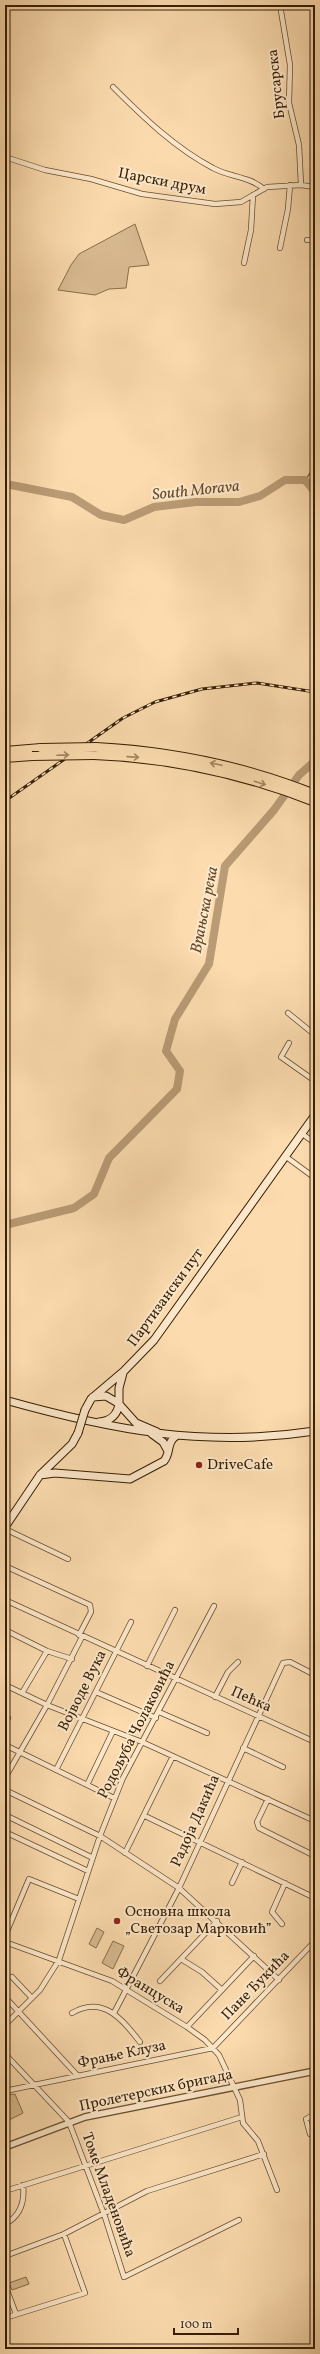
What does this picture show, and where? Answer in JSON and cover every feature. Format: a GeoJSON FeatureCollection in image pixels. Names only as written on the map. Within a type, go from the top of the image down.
{"type":"FeatureCollection","features":[{"type":"Feature","properties":{"kind":"highway"},"geometry":{"type":"LineString","coordinates":[[5,751],[41,748],[95,751],[147,758],[280,785],[296,791],[315,802]]}},
{"type":"Feature","properties":{"kind":"highway"},"geometry":{"type":"LineString","coordinates":[[5,758],[95,751]]}},
{"type":"Feature","properties":{"kind":"highway"},"geometry":{"type":"LineString","coordinates":[[296,791],[315,794]]}},
{"type":"Feature","properties":{"kind":"main road","name":"Партизански пут"},"geometry":{"type":"LineString","coordinates":[[5,1528],[40,1474],[74,1441],[85,1410],[93,1397],[124,1371],[160,1332],[284,1156],[301,1133],[314,1119]]}},
{"type":"Feature","properties":{"kind":"main road"},"geometry":{"type":"LineString","coordinates":[[93,1422],[110,1419],[117,1413],[119,1384],[124,1371]]}},
{"type":"Feature","properties":{"kind":"main road"},"geometry":{"type":"LineString","coordinates":[[93,1397],[106,1396],[118,1404],[136,1423],[162,1435]]}},
{"type":"Feature","properties":{"kind":"main road"},"geometry":{"type":"LineString","coordinates":[[5,1400],[93,1422],[151,1434],[244,1438],[284,1436],[315,1431]]}},
{"type":"Feature","properties":{"kind":"main road"},"geometry":{"type":"LineString","coordinates":[[151,1434],[163,1442],[168,1451]]}},
{"type":"Feature","properties":{"kind":"main road"},"geometry":{"type":"LineString","coordinates":[[40,1474],[68,1474],[133,1478],[164,1461],[168,1456],[170,1442],[176,1436]]}},
{"type":"Feature","properties":{"kind":"main road"},"geometry":{"type":"LineString","coordinates":[[54,1461],[60,1471],[68,1474]]}},
{"type":"Feature","properties":{"kind":"street","name":"Брусарска"},"geometry":{"type":"LineString","coordinates":[[280,5],[290,65],[289,103],[300,145],[301,185]]}},
{"type":"Feature","properties":{"kind":"street"},"geometry":{"type":"LineString","coordinates":[[113,88],[164,134],[212,168],[240,176],[264,189]]}},
{"type":"Feature","properties":{"kind":"street","name":"Царски друм"},"geometry":{"type":"LineString","coordinates":[[5,157],[45,170],[91,180],[142,194],[215,204],[241,202],[264,189],[301,185],[315,187]]}},
{"type":"Feature","properties":{"kind":"street"},"geometry":{"type":"LineString","coordinates":[[280,248],[288,209],[290,186]]}},
{"type":"Feature","properties":{"kind":"street"},"geometry":{"type":"LineString","coordinates":[[244,263],[251,230],[253,196]]}},
{"type":"Feature","properties":{"kind":"street"},"geometry":{"type":"LineString","coordinates":[[307,240],[315,240]]}},
{"type":"Feature","properties":{"kind":"street"},"geometry":{"type":"LineString","coordinates":[[288,1013],[315,1034]]}},
{"type":"Feature","properties":{"kind":"street"},"geometry":{"type":"LineString","coordinates":[[289,1043],[281,1057],[315,1081]]}},
{"type":"Feature","properties":{"kind":"street"},"geometry":{"type":"LineString","coordinates":[[301,1133],[315,1143]]}},
{"type":"Feature","properties":{"kind":"street"},"geometry":{"type":"LineString","coordinates":[[284,1156],[315,1178]]}},
{"type":"Feature","properties":{"kind":"street"},"geometry":{"type":"LineString","coordinates":[[5,1528],[68,1559]]}},
{"type":"Feature","properties":{"kind":"street"},"geometry":{"type":"LineString","coordinates":[[5,1566],[91,1607],[72,1659],[5,1778]]}},
{"type":"Feature","properties":{"kind":"street","name":"Пећка"},"geometry":{"type":"LineString","coordinates":[[5,1600],[80,1636],[315,1742]]}},
{"type":"Feature","properties":{"kind":"street","name":"Родољуба Чолаковића"},"geometry":{"type":"LineString","coordinates":[[5,2025],[46,1982],[59,1960],[114,1798],[214,1606]]}},
{"type":"Feature","properties":{"kind":"street"},"geometry":{"type":"LineString","coordinates":[[147,1666],[175,1610]]}},
{"type":"Feature","properties":{"kind":"street","name":"Војводе Вука"},"geometry":{"type":"LineString","coordinates":[[56,1770],[131,1622]]}},
{"type":"Feature","properties":{"kind":"street"},"geometry":{"type":"LineString","coordinates":[[5,1630],[47,1650],[72,1659]]}},
{"type":"Feature","properties":{"kind":"street"},"geometry":{"type":"LineString","coordinates":[[22,1693],[47,1650]]}},
{"type":"Feature","properties":{"kind":"street"},"geometry":{"type":"LineString","coordinates":[[216,1697],[228,1672],[238,1662]]}},
{"type":"Feature","properties":{"kind":"street","name":"Радоја Дакића"},"geometry":{"type":"LineString","coordinates":[[114,2013],[179,1888],[283,1662],[290,1662],[315,1675]]}},
{"type":"Feature","properties":{"kind":"street"},"geometry":{"type":"LineString","coordinates":[[5,1685],[47,1705],[142,1742],[315,1821]]}},
{"type":"Feature","properties":{"kind":"street"},"geometry":{"type":"LineString","coordinates":[[96,1692],[156,1718]]}},
{"type":"Feature","properties":{"kind":"street"},"geometry":{"type":"LineString","coordinates":[[159,1712],[207,1733]]}},
{"type":"Feature","properties":{"kind":"street"},"geometry":{"type":"LineString","coordinates":[[87,1785],[113,1731]]}},
{"type":"Feature","properties":{"kind":"street"},"geometry":{"type":"LineString","coordinates":[[5,1745],[114,1798]]}},
{"type":"Feature","properties":{"kind":"street"},"geometry":{"type":"LineString","coordinates":[[243,1748],[283,1767]]}},
{"type":"Feature","properties":{"kind":"street"},"geometry":{"type":"LineString","coordinates":[[125,1853],[173,1756]]}},
{"type":"Feature","properties":{"kind":"street"},"geometry":{"type":"LineString","coordinates":[[5,1790],[100,1836],[179,1888],[217,1921],[279,1980]]}},
{"type":"Feature","properties":{"kind":"street"},"geometry":{"type":"LineString","coordinates":[[268,1799],[258,1822],[259,1828],[315,1856]]}},
{"type":"Feature","properties":{"kind":"street"},"geometry":{"type":"LineString","coordinates":[[5,1815],[93,1858]]}},
{"type":"Feature","properties":{"kind":"street"},"geometry":{"type":"LineString","coordinates":[[144,1816],[201,1842],[315,1898]]}},
{"type":"Feature","properties":{"kind":"street"},"geometry":{"type":"LineString","coordinates":[[5,1832],[88,1871]]}},
{"type":"Feature","properties":{"kind":"street"},"geometry":{"type":"LineString","coordinates":[[232,1883],[242,1862]]}},
{"type":"Feature","properties":{"kind":"street"},"geometry":{"type":"LineString","coordinates":[[5,1936],[30,1879],[80,1899]]}},
{"type":"Feature","properties":{"kind":"street"},"geometry":{"type":"LineString","coordinates":[[282,1924],[272,1912],[285,1883]]}},
{"type":"Feature","properties":{"kind":"street"},"geometry":{"type":"LineString","coordinates":[[160,1981],[217,1921]]}},
{"type":"Feature","properties":{"kind":"street","name":"Пане Ђукића"},"geometry":{"type":"LineString","coordinates":[[213,2048],[315,1941]]}},
{"type":"Feature","properties":{"kind":"street","name":"Француска"},"geometry":{"type":"LineString","coordinates":[[5,1942],[59,1960],[127,1988],[188,2027],[213,2048],[224,2061],[235,2086],[241,2105],[242,2117],[248,2130],[258,2141],[277,2190]]}},
{"type":"Feature","properties":{"kind":"street"},"geometry":{"type":"LineString","coordinates":[[188,2027],[254,1956]]}},
{"type":"Feature","properties":{"kind":"street"},"geometry":{"type":"LineString","coordinates":[[181,1959],[202,1972],[222,1990]]}},
{"type":"Feature","properties":{"kind":"street"},"geometry":{"type":"LineString","coordinates":[[12,1977],[32,1998]]}},
{"type":"Feature","properties":{"kind":"street"},"geometry":{"type":"LineString","coordinates":[[5,1997],[78,2076]]}},
{"type":"Feature","properties":{"kind":"street"},"geometry":{"type":"LineString","coordinates":[[72,2013],[89,2007],[114,2013],[140,2042]]}},
{"type":"Feature","properties":{"kind":"street","name":"Фрање Клуза"},"geometry":{"type":"LineString","coordinates":[[5,2091],[36,2086],[213,2048]]}},
{"type":"Feature","properties":{"kind":"street"},"geometry":{"type":"LineString","coordinates":[[5,2054],[69,2122]]}},
{"type":"Feature","properties":{"kind":"street","name":"Пролетерских бригада"},"geometry":{"type":"LineString","coordinates":[[5,2147],[69,2122],[235,2086],[315,2071]]}},
{"type":"Feature","properties":{"kind":"street"},"geometry":{"type":"LineString","coordinates":[[310,2134],[306,2119],[315,2114]]}},
{"type":"Feature","properties":{"kind":"street"},"geometry":{"type":"LineString","coordinates":[[5,2191],[242,2117]]}},
{"type":"Feature","properties":{"kind":"street","name":"Томе Младеновића"},"geometry":{"type":"LineString","coordinates":[[69,2122],[104,2214],[124,2277],[239,2220]]}},
{"type":"Feature","properties":{"kind":"street"},"geometry":{"type":"LineString","coordinates":[[5,2256],[64,2234],[147,2191],[264,2154]]}},
{"type":"Feature","properties":{"kind":"street"},"geometry":{"type":"LineString","coordinates":[[5,2224],[20,2211],[23,2196],[23,2185]]}},
{"type":"Feature","properties":{"kind":"street"},"geometry":{"type":"LineString","coordinates":[[5,2318],[85,2293],[64,2234]]}},
{"type":"Feature","properties":{"kind":"street"},"geometry":{"type":"LineString","coordinates":[[5,2285],[16,2314]]}},
{"type":"Feature","properties":{"kind":"shaded area"},"geometry":{"type":"Polygon","coordinates":[[[135,224],[149,265],[129,267],[126,288],[109,289],[95,295],[58,290],[71,265],[79,254],[135,224]]]}},
{"type":"Feature","properties":{"kind":"shaded area"},"geometry":{"type":"Polygon","coordinates":[[[97,1928],[104,1932],[96,1948],[89,1944],[97,1928]]]}},
{"type":"Feature","properties":{"kind":"shaded area"},"geometry":{"type":"Polygon","coordinates":[[[113,1941],[124,1946],[113,1969],[102,1963],[113,1941]]]}},
{"type":"Feature","properties":{"kind":"shaded area"},"geometry":{"type":"Polygon","coordinates":[[[15,2094],[23,2113],[5,2122],[5,2095],[15,2094]]]}},
{"type":"Feature","properties":{"kind":"shaded area"},"geometry":{"type":"Polygon","coordinates":[[[26,2277],[29,2284],[12,2290],[9,2283],[26,2277]]]}},
{"type":"Feature","properties":{"kind":"waterway"},"geometry":{"type":"LineString","coordinates":[[305,480],[314,468],[315,460]]}},
{"type":"Feature","properties":{"kind":"waterway","name":"South Morava"},"geometry":{"type":"LineString","coordinates":[[5,486],[11,485],[72,497],[101,515],[124,520],[154,507],[196,502],[239,502],[260,496],[285,480],[305,480],[315,492]]}},
{"type":"Feature","properties":{"kind":"waterway","name":"Врањска река"},"geometry":{"type":"LineString","coordinates":[[5,1225],[74,1208],[94,1194],[109,1158],[177,1089],[180,1071],[166,1051],[175,1019],[209,964],[225,866],[274,810],[299,775],[315,761]]}},
{"type":"Feature","properties":{"kind":"railway"},"geometry":{"type":"LineString","coordinates":[[5,801],[123,718],[155,702],[202,689],[257,683],[315,692]]}},
{"type":"Feature","properties":{"kind":"place","name":"DriveCafe"},"geometry":{"type":"Point","coordinates":[199,1465]}},
{"type":"Feature","properties":{"kind":"place","name":"Основна школа „Светозар Марковић”"},"geometry":{"type":"Point","coordinates":[117,1921]}}]}
